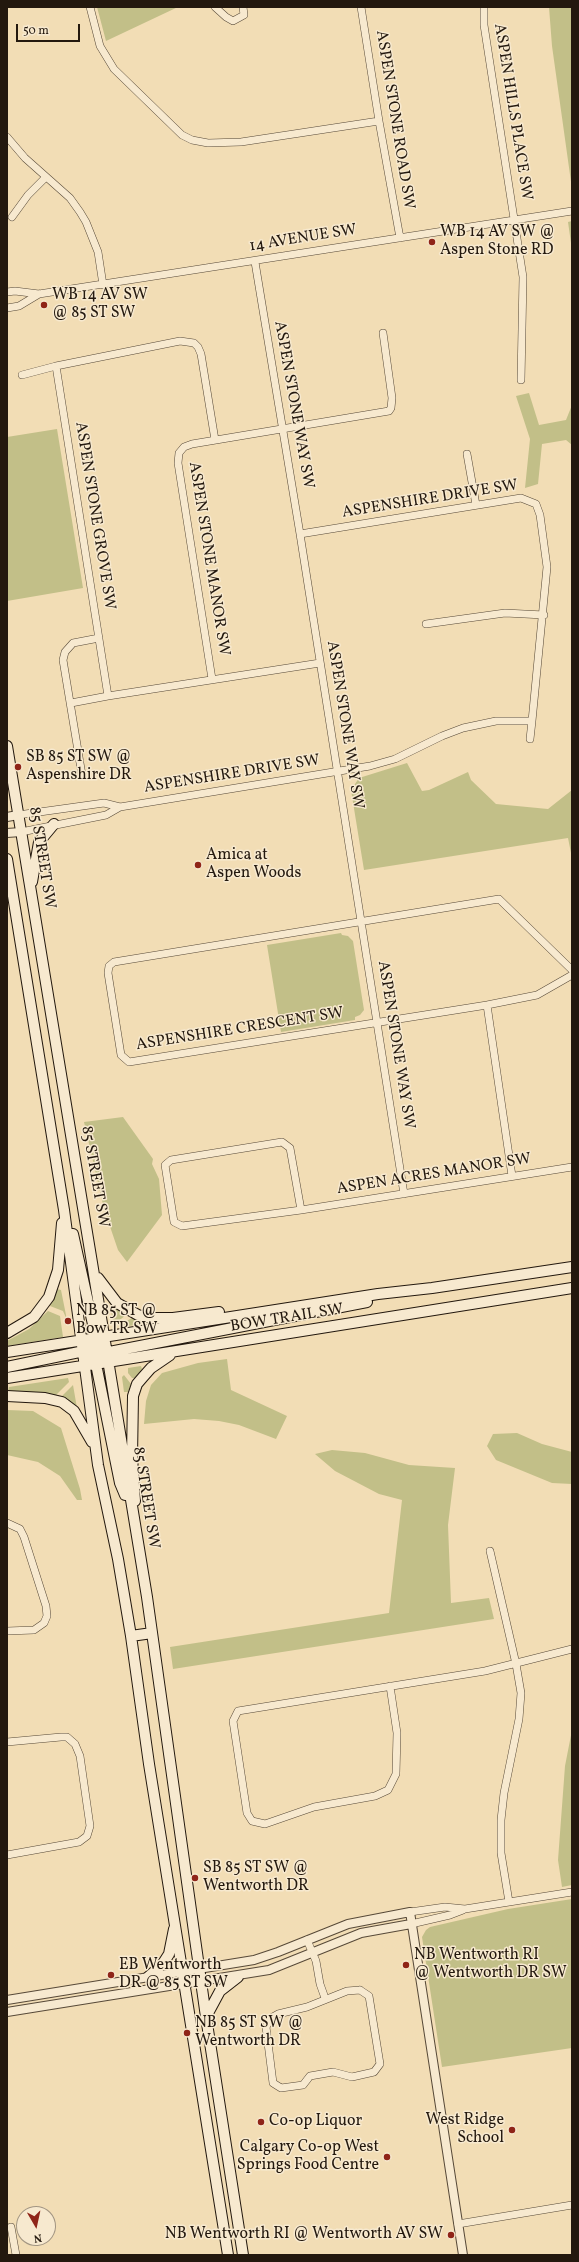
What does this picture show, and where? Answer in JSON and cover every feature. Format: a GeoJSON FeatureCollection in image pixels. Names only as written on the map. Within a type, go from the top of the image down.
{"type":"FeatureCollection","features":[{"type":"Feature","properties":{"kind":"main road","name":"85 STREET SW"},"geometry":{"type":"LineString","coordinates":[[7,746],[94,1270],[97,1350],[85,1366],[98,1465],[118,1559],[131,1636],[149,1764],[176,1921],[228,2255]]}},
{"type":"Feature","properties":{"kind":"main road"},"geometry":{"type":"LineString","coordinates":[[31,890],[39,842],[54,824]]}},
{"type":"Feature","properties":{"kind":"main road","name":"85 STREET SW"},"geometry":{"type":"LineString","coordinates":[[7,859],[64,1210],[81,1340],[97,1350],[110,1362],[135,1537],[152,1633],[206,2017],[243,2255]]}},
{"type":"Feature","properties":{"kind":"main road"},"geometry":{"type":"LineString","coordinates":[[51,1129],[97,1350],[120,1483],[131,1510]]}},
{"type":"Feature","properties":{"kind":"main road"},"geometry":{"type":"LineString","coordinates":[[7,1333],[34,1317],[44,1306],[49,1297],[58,1270],[64,1210]]}},
{"type":"Feature","properties":{"kind":"main road","name":"BOW TRAIL SW"},"geometry":{"type":"LineString","coordinates":[[7,1378],[85,1366],[97,1350],[378,1294],[432,1288],[572,1267]]}},
{"type":"Feature","properties":{"kind":"main road"},"geometry":{"type":"LineString","coordinates":[[94,1270],[101,1284],[116,1303],[131,1313],[151,1318],[181,1317],[327,1296],[378,1294]]}},
{"type":"Feature","properties":{"kind":"main road"},"geometry":{"type":"LineString","coordinates":[[7,1367],[432,1288]]}},
{"type":"Feature","properties":{"kind":"main road","name":"BOW TRAIL SW"},"geometry":{"type":"LineString","coordinates":[[110,1362],[572,1288]]}},
{"type":"Feature","properties":{"kind":"main road","name":"BOW TRAIL SW"},"geometry":{"type":"LineString","coordinates":[[7,1352],[81,1340],[97,1350]]}},
{"type":"Feature","properties":{"kind":"main road"},"geometry":{"type":"LineString","coordinates":[[135,1537],[131,1421],[133,1396],[137,1384],[151,1368],[176,1352]]}},
{"type":"Feature","properties":{"kind":"main road"},"geometry":{"type":"LineString","coordinates":[[7,1396],[57,1401],[74,1411],[91,1438],[98,1465]]}},
{"type":"Feature","properties":{"kind":"main road"},"geometry":{"type":"LineString","coordinates":[[131,1636],[152,1633]]}},
{"type":"Feature","properties":{"kind":"main road"},"geometry":{"type":"LineString","coordinates":[[148,1976],[162,1965],[169,1954],[176,1921]]}},
{"type":"Feature","properties":{"kind":"main road"},"geometry":{"type":"LineString","coordinates":[[206,2017],[220,1991],[238,1977]]}},
{"type":"Feature","properties":{"kind":"street"},"geometry":{"type":"LineString","coordinates":[[90,7],[100,46],[114,69],[182,135],[192,140],[208,143],[241,142],[379,122]]}},
{"type":"Feature","properties":{"kind":"street"},"geometry":{"type":"LineString","coordinates":[[215,7],[233,21],[244,15],[243,7]]}},
{"type":"Feature","properties":{"kind":"street","name":"ASPEN STONE ROAD SW"},"geometry":{"type":"LineString","coordinates":[[361,7],[379,122],[400,238]]}},
{"type":"Feature","properties":{"kind":"street","name":"ASPEN HILLS PLACE SW"},"geometry":{"type":"LineString","coordinates":[[484,7],[484,26],[524,277],[521,380]]}},
{"type":"Feature","properties":{"kind":"street"},"geometry":{"type":"LineString","coordinates":[[7,137],[25,158],[70,198],[86,222],[98,252],[103,285]]}},
{"type":"Feature","properties":{"kind":"street"},"geometry":{"type":"LineString","coordinates":[[12,217],[28,195],[46,177]]}},
{"type":"Feature","properties":{"kind":"street","name":"14 AVENUE SW"},"geometry":{"type":"LineString","coordinates":[[7,292],[15,291],[39,294],[103,285],[572,211]]}},
{"type":"Feature","properties":{"kind":"street","name":"ASPEN STONE WAY SW"},"geometry":{"type":"LineString","coordinates":[[254,262],[300,534],[404,1194]]}},
{"type":"Feature","properties":{"kind":"street","name":"14 AVENUE SW"},"geometry":{"type":"LineString","coordinates":[[7,308],[19,306],[39,294]]}},
{"type":"Feature","properties":{"kind":"street","name":"ASPEN STONE MANOR SW"},"geometry":{"type":"LineString","coordinates":[[212,680],[178,463],[179,453],[184,447],[215,440],[389,411],[392,398],[383,333]]}},
{"type":"Feature","properties":{"kind":"street"},"geometry":{"type":"LineString","coordinates":[[22,375],[56,366],[180,341],[194,343],[198,347],[201,354],[215,440]]}},
{"type":"Feature","properties":{"kind":"street","name":"ASPEN STONE GROVE SW"},"geometry":{"type":"LineString","coordinates":[[56,366],[108,696]]}},
{"type":"Feature","properties":{"kind":"street"},"geometry":{"type":"LineString","coordinates":[[467,454],[476,505]]}},
{"type":"Feature","properties":{"kind":"street","name":"ASPENSHIRE DRIVE SW"},"geometry":{"type":"LineString","coordinates":[[300,534],[521,498],[536,504],[540,515],[547,567],[544,615],[530,740]]}},
{"type":"Feature","properties":{"kind":"street"},"geometry":{"type":"LineString","coordinates":[[426,624],[505,612],[544,615]]}},
{"type":"Feature","properties":{"kind":"street"},"geometry":{"type":"LineString","coordinates":[[82,775],[64,660],[65,652],[72,643],[99,638]]}},
{"type":"Feature","properties":{"kind":"street"},"geometry":{"type":"LineString","coordinates":[[71,703],[320,663]]}},
{"type":"Feature","properties":{"kind":"street","name":"ASPENSHIRE DRIVE SW"},"geometry":{"type":"LineString","coordinates":[[21,832],[54,824],[106,815],[120,807],[370,766],[395,759],[442,736],[463,728],[496,721],[532,721]]}},
{"type":"Feature","properties":{"kind":"street","name":"ASPENSHIRE DRIVE SW"},"geometry":{"type":"LineString","coordinates":[[18,815],[104,803],[120,807]]}},
{"type":"Feature","properties":{"kind":"street"},"geometry":{"type":"LineString","coordinates":[[7,817],[18,815]]}},
{"type":"Feature","properties":{"kind":"street"},"geometry":{"type":"LineString","coordinates":[[7,834],[21,832]]}},
{"type":"Feature","properties":{"kind":"street"},"geometry":{"type":"LineString","coordinates":[[361,922],[499,899],[572,970]]}},
{"type":"Feature","properties":{"kind":"street","name":"ASPENSHIRE CRESCENT SW"},"geometry":{"type":"LineString","coordinates":[[361,922],[112,963],[108,973],[120,1051],[123,1059],[129,1062],[377,1022]]}},
{"type":"Feature","properties":{"kind":"street"},"geometry":{"type":"LineString","coordinates":[[377,1022],[487,1005],[537,995],[572,975]]}},
{"type":"Feature","properties":{"kind":"street"},"geometry":{"type":"LineString","coordinates":[[487,1005],[512,1176]]}},
{"type":"Feature","properties":{"kind":"street","name":"ASPEN ACRES MANOR SW"},"geometry":{"type":"LineString","coordinates":[[301,1210],[290,1148],[282,1142],[170,1160],[165,1165],[174,1222],[179,1226],[301,1210],[572,1167]]}},
{"type":"Feature","properties":{"kind":"street"},"geometry":{"type":"LineString","coordinates":[[7,1523],[20,1529],[24,1537],[46,1606],[47,1616],[44,1623],[34,1630],[7,1631]]}},
{"type":"Feature","properties":{"kind":"street"},"geometry":{"type":"LineString","coordinates":[[490,1551],[516,1664],[521,1693],[519,1719],[504,1793],[501,1820],[501,1852],[509,1902]]}},
{"type":"Feature","properties":{"kind":"street"},"geometry":{"type":"LineString","coordinates":[[390,1686],[397,1733],[396,1774],[388,1790],[375,1796],[314,1807],[265,1824],[252,1821],[247,1813],[233,1721],[236,1712],[240,1710],[516,1664],[572,1649]]}},
{"type":"Feature","properties":{"kind":"street"},"geometry":{"type":"LineString","coordinates":[[7,1742],[61,1737],[67,1738],[75,1744],[80,1756],[90,1826],[87,1836],[79,1842],[7,1855]]}},
{"type":"Feature","properties":{"kind":"street"},"geometry":{"type":"LineString","coordinates":[[7,2012],[238,1977],[269,1970],[361,1933],[412,1924],[450,1915],[465,1909],[572,1892]]}},
{"type":"Feature","properties":{"kind":"street"},"geometry":{"type":"LineString","coordinates":[[7,2000],[267,1956],[355,1922],[445,1907],[465,1909]]}},
{"type":"Feature","properties":{"kind":"street"},"geometry":{"type":"LineString","coordinates":[[410,1912],[463,2255]]}},
{"type":"Feature","properties":{"kind":"street"},"geometry":{"type":"LineString","coordinates":[[307,1940],[312,1952],[325,1998]]}},
{"type":"Feature","properties":{"kind":"street"},"geometry":{"type":"LineString","coordinates":[[347,1990],[360,1990],[369,1996],[380,2064],[374,2072],[352,2077],[334,2072],[310,2076],[303,2085],[281,2088],[273,2083],[266,2027],[271,2018],[278,2014],[307,2007],[325,1998],[347,1990]]}},
{"type":"Feature","properties":{"kind":"street"},"geometry":{"type":"LineString","coordinates":[[458,2224],[572,2205]]}},
{"type":"Feature","properties":{"kind":"street"},"geometry":{"type":"LineString","coordinates":[[12,2227],[16,2255]]}},
{"type":"Feature","properties":{"kind":"shaded area"},"geometry":{"type":"Polygon","coordinates":[[[97,7],[178,7],[106,41],[97,7]]]}},
{"type":"Feature","properties":{"kind":"shaded area"},"geometry":{"type":"Polygon","coordinates":[[[549,7],[572,7],[572,189],[552,46],[549,7]]]}},
{"type":"Feature","properties":{"kind":"shaded area"},"geometry":{"type":"Polygon","coordinates":[[[572,221],[572,250],[568,222],[572,221]]]}},
{"type":"Feature","properties":{"kind":"shaded area"},"geometry":{"type":"Polygon","coordinates":[[[529,393],[539,425],[566,420],[572,405],[572,445],[566,440],[542,444],[538,484],[525,488],[530,439],[516,396],[529,393]]]}},
{"type":"Feature","properties":{"kind":"shaded area"},"geometry":{"type":"Polygon","coordinates":[[[57,429],[83,588],[7,601],[7,437],[57,429]]]}},
{"type":"Feature","properties":{"kind":"shaded area"},"geometry":{"type":"Polygon","coordinates":[[[407,763],[422,791],[429,790],[468,772],[471,780],[496,804],[548,809],[572,790],[572,858],[568,838],[364,870],[351,790],[359,778],[407,763]]]}},
{"type":"Feature","properties":{"kind":"shaded area"},"geometry":{"type":"Polygon","coordinates":[[[341,933],[342,935],[348,936],[353,941],[364,1010],[360,1015],[355,1017],[355,1020],[281,1032],[267,945],[341,933]]]}},
{"type":"Feature","properties":{"kind":"shaded area"},"geometry":{"type":"Polygon","coordinates":[[[123,1117],[153,1159],[152,1164],[159,1179],[162,1215],[127,1262],[118,1250],[104,1209],[84,1122],[123,1117]]]}},
{"type":"Feature","properties":{"kind":"shaded area"},"geometry":{"type":"Polygon","coordinates":[[[57,1289],[61,1290],[67,1320],[63,1311],[50,1306],[57,1289]]]}},
{"type":"Feature","properties":{"kind":"shaded area"},"geometry":{"type":"Polygon","coordinates":[[[114,1305],[126,1315],[117,1322],[113,1321],[110,1307],[114,1305]]]}},
{"type":"Feature","properties":{"kind":"shaded area"},"geometry":{"type":"Polygon","coordinates":[[[48,1311],[60,1316],[63,1337],[7,1346],[7,1341],[29,1329],[48,1311]]]}},
{"type":"Feature","properties":{"kind":"shaded area"},"geometry":{"type":"Polygon","coordinates":[[[132,1318],[141,1321],[141,1324],[122,1327],[121,1324],[132,1318]]]}},
{"type":"Feature","properties":{"kind":"shaded area"},"geometry":{"type":"Polygon","coordinates":[[[227,1359],[231,1390],[287,1416],[276,1439],[239,1425],[219,1421],[194,1419],[144,1424],[146,1401],[151,1385],[162,1373],[198,1363],[227,1359]]]}},
{"type":"Feature","properties":{"kind":"shaded area"},"geometry":{"type":"Polygon","coordinates":[[[141,1366],[142,1369],[135,1378],[132,1378],[128,1373],[128,1368],[141,1366]]]}},
{"type":"Feature","properties":{"kind":"shaded area"},"geometry":{"type":"Polygon","coordinates":[[[124,1375],[131,1384],[128,1392],[124,1392],[122,1377],[124,1375]]]}},
{"type":"Feature","properties":{"kind":"shaded area"},"geometry":{"type":"Polygon","coordinates":[[[68,1378],[69,1382],[55,1396],[8,1391],[9,1387],[68,1378]]]}},
{"type":"Feature","properties":{"kind":"shaded area"},"geometry":{"type":"Polygon","coordinates":[[[73,1385],[77,1408],[61,1397],[73,1385]]]}},
{"type":"Feature","properties":{"kind":"shaded area"},"geometry":{"type":"Polygon","coordinates":[[[7,1410],[33,1411],[61,1428],[82,1500],[77,1500],[60,1476],[38,1462],[7,1455],[7,1410]]]}},
{"type":"Feature","properties":{"kind":"shaded area"},"geometry":{"type":"Polygon","coordinates":[[[517,1433],[542,1444],[572,1452],[572,1484],[552,1483],[496,1460],[487,1446],[493,1434],[517,1433]]]}},
{"type":"Feature","properties":{"kind":"shaded area"},"geometry":{"type":"Polygon","coordinates":[[[332,1450],[365,1453],[409,1465],[455,1468],[448,1525],[451,1603],[489,1598],[494,1619],[173,1669],[170,1647],[389,1613],[402,1500],[379,1494],[335,1471],[315,1454],[332,1450]]]}},
{"type":"Feature","properties":{"kind":"shaded area"},"geometry":{"type":"Polygon","coordinates":[[[572,1730],[572,1885],[562,1887],[558,1860],[565,1766],[572,1730]]]}},
{"type":"Feature","properties":{"kind":"shaded area"},"geometry":{"type":"Polygon","coordinates":[[[572,1899],[572,2048],[442,2067],[422,1937],[426,1930],[430,1927],[508,1909],[572,1899]]]}},
{"type":"Feature","properties":{"kind":"place","name":"WB 14 AV SW @ Aspen Stone RD"},"geometry":{"type":"Point","coordinates":[432,242]}},
{"type":"Feature","properties":{"kind":"place","name":"WB 14 AV SW @ 85 ST SW"},"geometry":{"type":"Point","coordinates":[44,305]}},
{"type":"Feature","properties":{"kind":"place","name":"SB 85 ST SW @ Aspenshire DR"},"geometry":{"type":"Point","coordinates":[18,767]}},
{"type":"Feature","properties":{"kind":"place","name":"Amica at Aspen Woods"},"geometry":{"type":"Point","coordinates":[198,865]}},
{"type":"Feature","properties":{"kind":"place","name":"NB 85 ST @ Bow TR SW"},"geometry":{"type":"Point","coordinates":[68,1321]}},
{"type":"Feature","properties":{"kind":"place","name":"SB 85 ST SW @ Wentworth DR"},"geometry":{"type":"Point","coordinates":[195,1878]}},
{"type":"Feature","properties":{"kind":"place","name":"NB Wentworth RI @ Wentworth DR SW"},"geometry":{"type":"Point","coordinates":[406,1965]}},
{"type":"Feature","properties":{"kind":"place","name":"EB Wentworth DR @ 85 ST SW"},"geometry":{"type":"Point","coordinates":[111,1975]}},
{"type":"Feature","properties":{"kind":"place","name":"NB 85 ST SW @ Wentworth DR"},"geometry":{"type":"Point","coordinates":[187,2033]}},
{"type":"Feature","properties":{"kind":"place","name":"Co-op Liquor"},"geometry":{"type":"Point","coordinates":[261,2122]}},
{"type":"Feature","properties":{"kind":"place","name":"West Ridge School"},"geometry":{"type":"Point","coordinates":[512,2130]}},
{"type":"Feature","properties":{"kind":"place","name":"Calgary Co-op West Springs Food Centre"},"geometry":{"type":"Point","coordinates":[387,2157]}},
{"type":"Feature","properties":{"kind":"place","name":"NB Wentworth RI @ Wentworth AV SW"},"geometry":{"type":"Point","coordinates":[451,2235]}}]}
